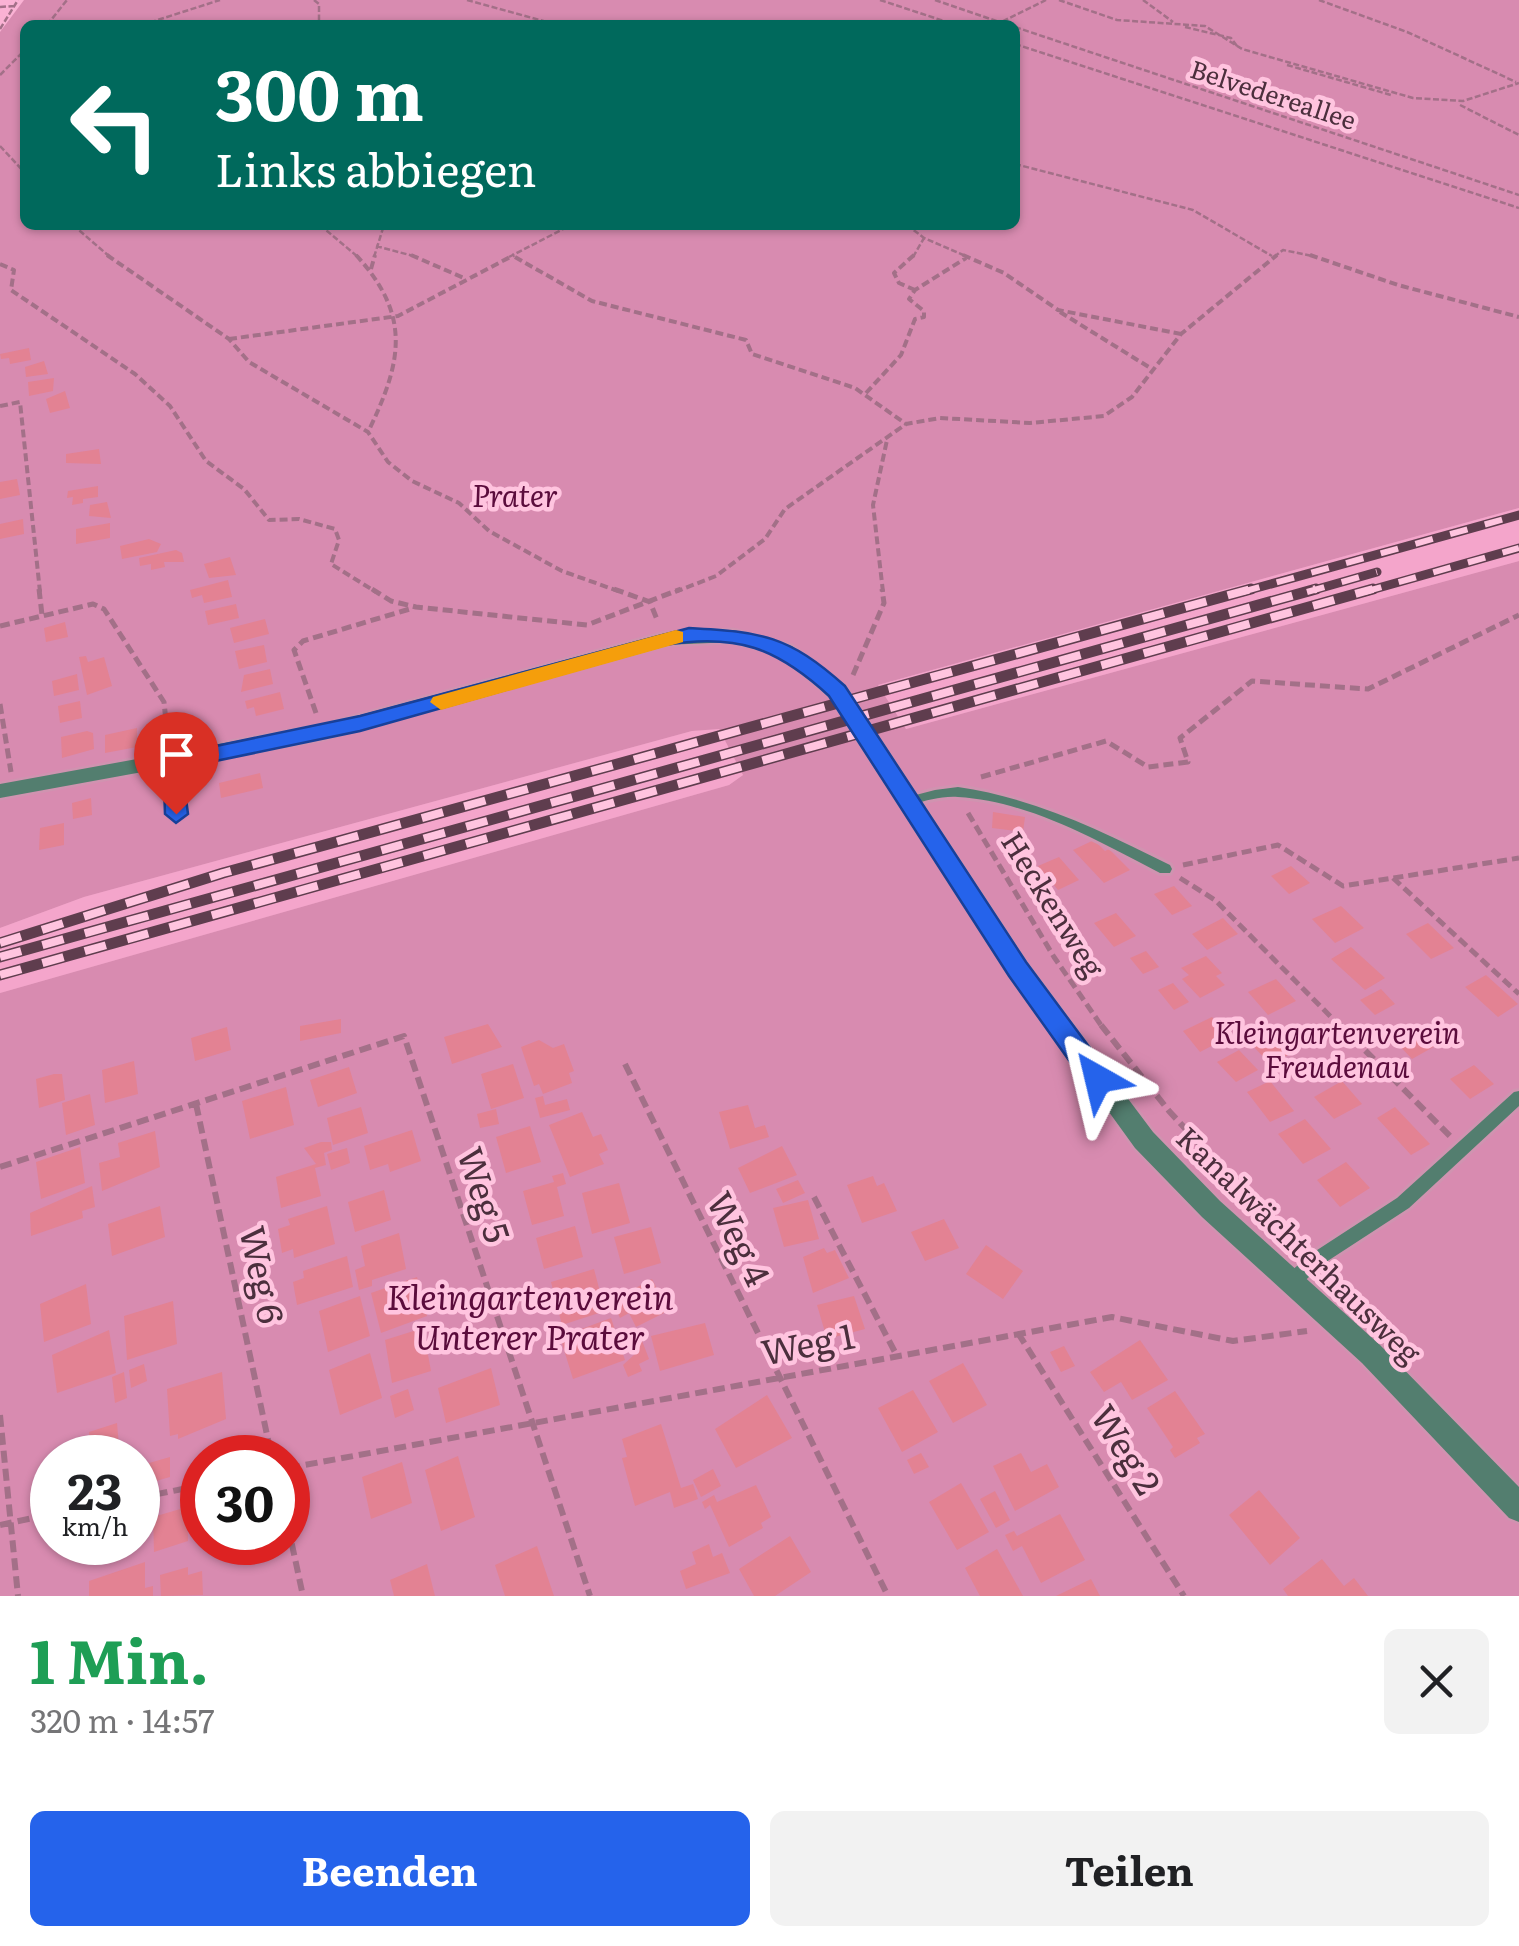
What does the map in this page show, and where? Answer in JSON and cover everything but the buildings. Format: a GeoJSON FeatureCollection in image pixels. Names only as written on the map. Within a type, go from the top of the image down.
{"type":"FeatureCollection","features":[{"type":"Feature","properties":{"kind":"street","name":"Kanalwächterhausweg"},"geometry":{"type":"LineString","coordinates":[[0,790],[322,732],[689,634],[754,638],[800,658],[837,691],[912,800],[1018,969],[1144,1140],[1339,1326],[1519,1508]]}},
{"type":"Feature","properties":{"kind":"lane"},"geometry":{"type":"LineString","coordinates":[[170,762],[176,814]]}},
{"type":"Feature","properties":{"kind":"lane"},"geometry":{"type":"LineString","coordinates":[[912,800],[962,793],[1086,829],[1165,869]]}},
{"type":"Feature","properties":{"kind":"lane"},"geometry":{"type":"LineString","coordinates":[[1290,1283],[1311,1264],[1403,1203],[1519,1097]]}},
{"type":"Feature","properties":{"kind":"path"},"geometry":{"type":"LineString","coordinates":[[0,29],[18,0]]}},
{"type":"Feature","properties":{"kind":"path"},"geometry":{"type":"LineString","coordinates":[[52,20],[68,0]]}},
{"type":"Feature","properties":{"kind":"path"},"geometry":{"type":"LineString","coordinates":[[159,20],[220,0]]}},
{"type":"Feature","properties":{"kind":"path"},"geometry":{"type":"LineString","coordinates":[[467,0],[540,20]]}},
{"type":"Feature","properties":{"kind":"path"},"geometry":{"type":"LineString","coordinates":[[880,0],[941,20]]}},
{"type":"Feature","properties":{"kind":"path"},"geometry":{"type":"LineString","coordinates":[[935,0],[987,20]]}},
{"type":"Feature","properties":{"kind":"path"},"geometry":{"type":"LineString","coordinates":[[1030,0],[1033,6]]}},
{"type":"Feature","properties":{"kind":"path"},"geometry":{"type":"LineString","coordinates":[[1005,20],[1046,0]]}},
{"type":"Feature","properties":{"kind":"path"},"geometry":{"type":"LineString","coordinates":[[1058,0],[1117,20],[1205,26],[1237,46],[1352,88],[1455,103],[1487,100],[1519,83]]}},
{"type":"Feature","properties":{"kind":"path"},"geometry":{"type":"LineString","coordinates":[[1144,0],[1176,24]]}},
{"type":"Feature","properties":{"kind":"path"},"geometry":{"type":"LineString","coordinates":[[1319,0],[1370,16],[1519,83]]}},
{"type":"Feature","properties":{"kind":"path"},"geometry":{"type":"LineString","coordinates":[[0,6],[14,6]]}},
{"type":"Feature","properties":{"kind":"path","name":"Belvedereallee"},"geometry":{"type":"LineString","coordinates":[[1020,29],[1519,195]]}},
{"type":"Feature","properties":{"kind":"path"},"geometry":{"type":"LineString","coordinates":[[1020,46],[1519,208]]}},
{"type":"Feature","properties":{"kind":"path"},"geometry":{"type":"LineString","coordinates":[[0,75],[20,56]]}},
{"type":"Feature","properties":{"kind":"path"},"geometry":{"type":"LineString","coordinates":[[16,60],[20,59]]}},
{"type":"Feature","properties":{"kind":"path"},"geometry":{"type":"LineString","coordinates":[[1279,62],[1306,64],[1401,96]]}},
{"type":"Feature","properties":{"kind":"path"},"geometry":{"type":"LineString","coordinates":[[1455,103],[1519,135]]}},
{"type":"Feature","properties":{"kind":"path"},"geometry":{"type":"LineString","coordinates":[[0,146],[20,168]]}},
{"type":"Feature","properties":{"kind":"path"},"geometry":{"type":"LineString","coordinates":[[1020,165],[1194,210],[1272,256]]}},
{"type":"Feature","properties":{"kind":"path"},"geometry":{"type":"LineString","coordinates":[[79,230],[108,256],[230,339],[249,362],[368,432],[388,462],[412,480],[459,502],[489,531],[562,570],[650,602],[665,638]]}},
{"type":"Feature","properties":{"kind":"path"},"geometry":{"type":"LineString","coordinates":[[326,230],[371,269],[398,316],[390,390],[368,432]]}},
{"type":"Feature","properties":{"kind":"path"},"geometry":{"type":"LineString","coordinates":[[371,269],[382,230]]}},
{"type":"Feature","properties":{"kind":"path"},"geometry":{"type":"LineString","coordinates":[[230,339],[398,316],[464,278],[515,257],[562,230]]}},
{"type":"Feature","properties":{"kind":"path"},"geometry":{"type":"LineString","coordinates":[[914,230],[1004,274],[1153,370]]}},
{"type":"Feature","properties":{"kind":"path"},"geometry":{"type":"LineString","coordinates":[[915,290],[899,283],[894,273],[912,259],[924,238]]}},
{"type":"Feature","properties":{"kind":"path"},"geometry":{"type":"LineString","coordinates":[[376,246],[398,250],[464,278]]}},
{"type":"Feature","properties":{"kind":"path"},"geometry":{"type":"LineString","coordinates":[[0,264],[14,270],[11,290],[120,363],[170,406],[206,461],[244,489],[268,520],[299,519],[335,529],[340,540],[330,564],[340,573],[391,600],[416,607],[587,624],[716,576],[765,539],[785,509],[906,424],[940,418],[1030,423],[1104,416],[1132,397],[1181,334],[1252,278],[1272,256],[1296,250],[1398,285],[1519,317]]}},
{"type":"Feature","properties":{"kind":"path"},"geometry":{"type":"LineString","coordinates":[[515,257],[592,301],[746,340],[752,354],[866,393],[892,408],[906,424]]}},
{"type":"Feature","properties":{"kind":"path"},"geometry":{"type":"LineString","coordinates":[[866,393],[901,355],[916,319],[924,318],[924,311],[909,299],[915,290],[966,258]]}},
{"type":"Feature","properties":{"kind":"path"},"geometry":{"type":"LineString","coordinates":[[1058,310],[1181,334]]}},
{"type":"Feature","properties":{"kind":"path"},"geometry":{"type":"LineString","coordinates":[[0,406],[20,402],[42,616]]}},
{"type":"Feature","properties":{"kind":"path"},"geometry":{"type":"LineString","coordinates":[[837,691],[856,673],[884,603],[873,505],[888,438]]}},
{"type":"Feature","properties":{"kind":"path"},"geometry":{"type":"LineString","coordinates":[[0,626],[93,604],[104,609],[164,702],[170,762]]}},
{"type":"Feature","properties":{"kind":"path"},"geometry":{"type":"LineString","coordinates":[[322,732],[294,650],[303,641],[416,607]]}},
{"type":"Feature","properties":{"kind":"path"},"geometry":{"type":"LineString","coordinates":[[962,793],[976,778],[1106,741],[1148,767],[1188,762],[1180,738],[1252,681],[1368,689],[1518,615]]}},
{"type":"Feature","properties":{"kind":"path"},"geometry":{"type":"LineString","coordinates":[[0,704],[9,759]]}},
{"type":"Feature","properties":{"kind":"path","name":"Heckenweg"},"geometry":{"type":"LineString","coordinates":[[962,793],[1068,978],[1126,1057],[1200,1147],[1311,1264]]}},
{"type":"Feature","properties":{"kind":"path"},"geometry":{"type":"LineString","coordinates":[[1165,869],[1278,845],[1343,886],[1519,858]]}},
{"type":"Feature","properties":{"kind":"path"},"geometry":{"type":"LineString","coordinates":[[1165,869],[1215,900],[1464,1150]]}},
{"type":"Feature","properties":{"kind":"path"},"geometry":{"type":"LineString","coordinates":[[1393,878],[1519,994]]}},
{"type":"Feature","properties":{"kind":"path","name":"Weg 5"},"geometry":{"type":"LineString","coordinates":[[196,1104],[404,1036],[590,1596]]}},
{"type":"Feature","properties":{"kind":"path","name":"Weg 4"},"geometry":{"type":"LineString","coordinates":[[625,1064],[888,1596]]}},
{"type":"Feature","properties":{"kind":"path"},"geometry":{"type":"LineString","coordinates":[[0,1167],[196,1104]]}},
{"type":"Feature","properties":{"kind":"path","name":"Weg 6"},"geometry":{"type":"LineString","coordinates":[[196,1104],[267,1435]]}},
{"type":"Feature","properties":{"kind":"path"},"geometry":{"type":"LineString","coordinates":[[814,1197],[897,1356]]}},
{"type":"Feature","properties":{"kind":"path","name":"Weg 1"},"geometry":{"type":"LineString","coordinates":[[310,1464],[1112,1316],[1234,1340],[1339,1326]]}},
{"type":"Feature","properties":{"kind":"path","name":"Weg 2"},"geometry":{"type":"LineString","coordinates":[[1018,1332],[1184,1596]]}},
{"type":"Feature","properties":{"kind":"path"},"geometry":{"type":"LineString","coordinates":[[0,1415],[18,1596]]}},
{"type":"Feature","properties":{"kind":"path"},"geometry":{"type":"LineString","coordinates":[[0,1524],[30,1518]]}},
{"type":"Feature","properties":{"kind":"path"},"geometry":{"type":"LineString","coordinates":[[296,1565],[303,1596]]}},
{"type":"Feature","properties":{"kind":"shaded area"},"geometry":{"type":"Polygon","coordinates":[[[1519,508],[1519,561],[906,729],[878,685],[1519,508]]]}},
{"type":"Feature","properties":{"kind":"shaded area"},"geometry":{"type":"Polygon","coordinates":[[[719,728],[743,775],[729,785],[0,993],[0,928],[84,897],[692,731],[719,728]]]}},
{"type":"Feature","properties":{"kind":"green space","name":"Prater"},"geometry":{"type":"Polygon","coordinates":[[[24,0],[1519,0],[1519,508],[878,685],[906,729],[1519,561],[1519,1596],[0,1596],[0,993],[729,785],[743,775],[719,729],[692,731],[84,897],[0,928],[0,32],[24,0]]]}},
{"type":"Feature","properties":{"kind":"railway"},"geometry":{"type":"LineString","coordinates":[[1242,592],[1519,515]]}},
{"type":"Feature","properties":{"kind":"railway"},"geometry":{"type":"LineString","coordinates":[[1364,592],[1519,548]]}},
{"type":"Feature","properties":{"kind":"railway"},"geometry":{"type":"LineString","coordinates":[[1307,592],[1377,572]]}},
{"type":"Feature","properties":{"kind":"railway"},"geometry":{"type":"LineString","coordinates":[[0,943],[223,873],[1251,589]]}},
{"type":"Feature","properties":{"kind":"railway"},"geometry":{"type":"LineString","coordinates":[[0,957],[1316,589]]}},
{"type":"Feature","properties":{"kind":"railway"},"geometry":{"type":"LineString","coordinates":[[0,975],[1373,589]]}},
{"type":"Feature","properties":{"kind":"slow traffic"},"geometry":{"type":"LineString","coordinates":[[441,702],[676,637]]}},
{"type":"Feature","properties":{"kind":"route"},"geometry":{"type":"LineString","coordinates":[[176,814],[170,762],[360,723],[665,638],[689,634],[754,638],[800,658],[837,691],[912,800],[944,857],[1018,969],[1098,1079]]}},
{"type":"Feature","properties":{"kind":"park label","name":"Kleingartenverein Freudenau"},"geometry":{"type":"Point","coordinates":[1337,1051]}},
{"type":"Feature","properties":{"kind":"park label","name":"Kleingartenverein Unterer Prater"},"geometry":{"type":"Point","coordinates":[530,1318]}}]}
